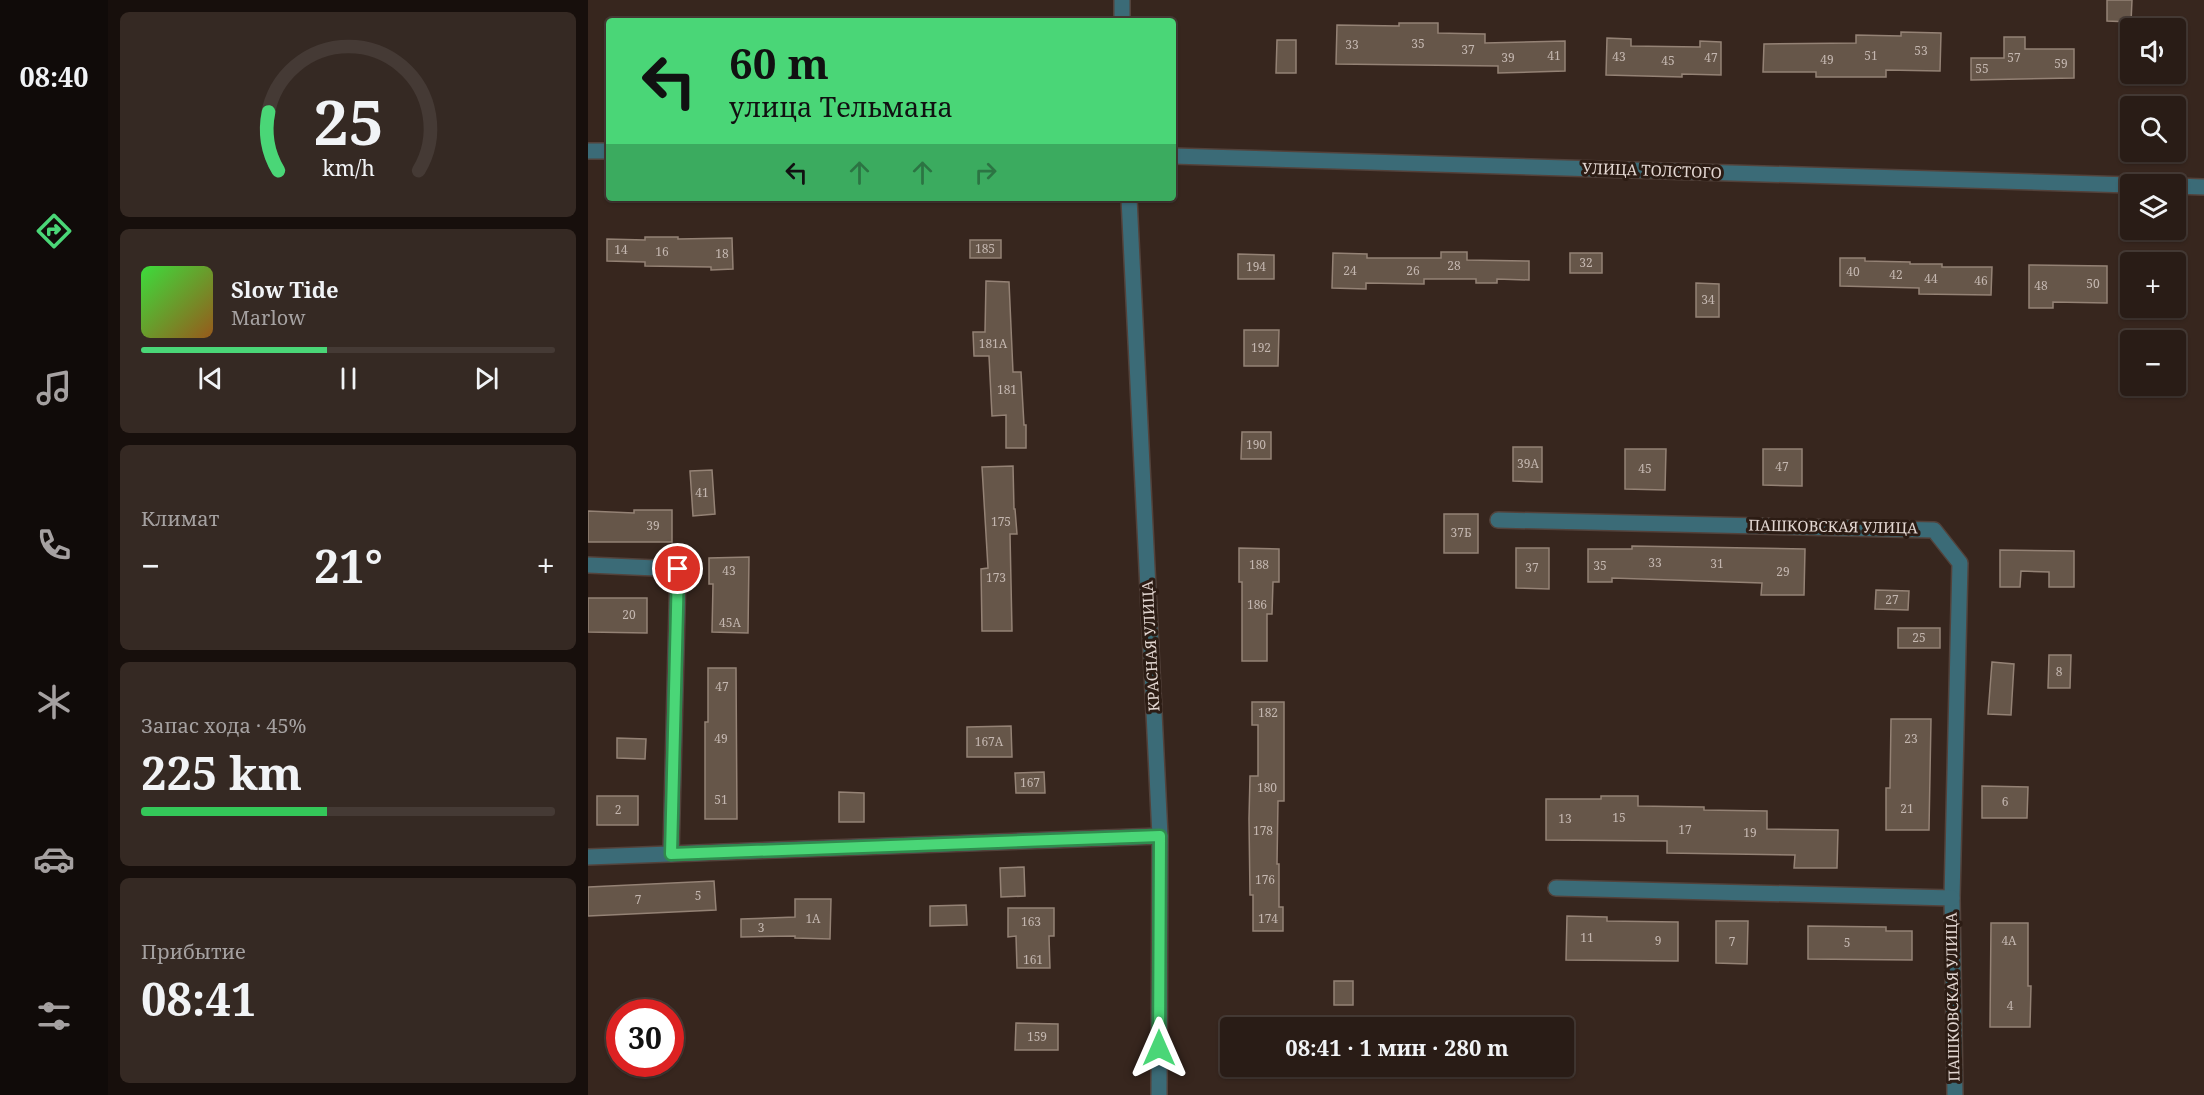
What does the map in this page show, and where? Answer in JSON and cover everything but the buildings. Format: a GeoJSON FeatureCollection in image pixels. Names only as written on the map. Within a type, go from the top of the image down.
{"type":"FeatureCollection","features":[{"type":"Feature","properties":{"kind":"street"},"geometry":{"type":"LineString","coordinates":[[1122,0],[1122,18]]}},
{"type":"Feature","properties":{"kind":"street"},"geometry":{"type":"LineString","coordinates":[[588,151],[606,151]]}},
{"type":"Feature","properties":{"kind":"street","name":"УЛИЦА ТОЛСТОГО"},"geometry":{"type":"LineString","coordinates":[[1176,156],[2120,185]]}},
{"type":"Feature","properties":{"kind":"street"},"geometry":{"type":"LineString","coordinates":[[2186,186],[2204,187]]}},
{"type":"Feature","properties":{"kind":"street","name":"КРАСНАЯ УЛИЦА"},"geometry":{"type":"LineString","coordinates":[[1129,201],[1160,836],[1159,1095]]}},
{"type":"Feature","properties":{"kind":"street","name":"ПАШКОВСКАЯ УЛИЦА"},"geometry":{"type":"LineString","coordinates":[[1498,520],[1934,530],[1960,563],[1952,898],[1955,1095]]}},
{"type":"Feature","properties":{"kind":"street"},"geometry":{"type":"LineString","coordinates":[[588,565],[678,569],[671,854]]}},
{"type":"Feature","properties":{"kind":"street"},"geometry":{"type":"LineString","coordinates":[[588,857],[1160,836]]}},
{"type":"Feature","properties":{"kind":"street","name":"ПАШКОВСКАЯ УЛИЦА"},"geometry":{"type":"LineString","coordinates":[[1556,888],[1952,898]]}},
{"type":"Feature","properties":{"kind":"route"},"geometry":{"type":"LineString","coordinates":[[678,569],[671,854],[1160,836],[1159,1048]]}}]}
